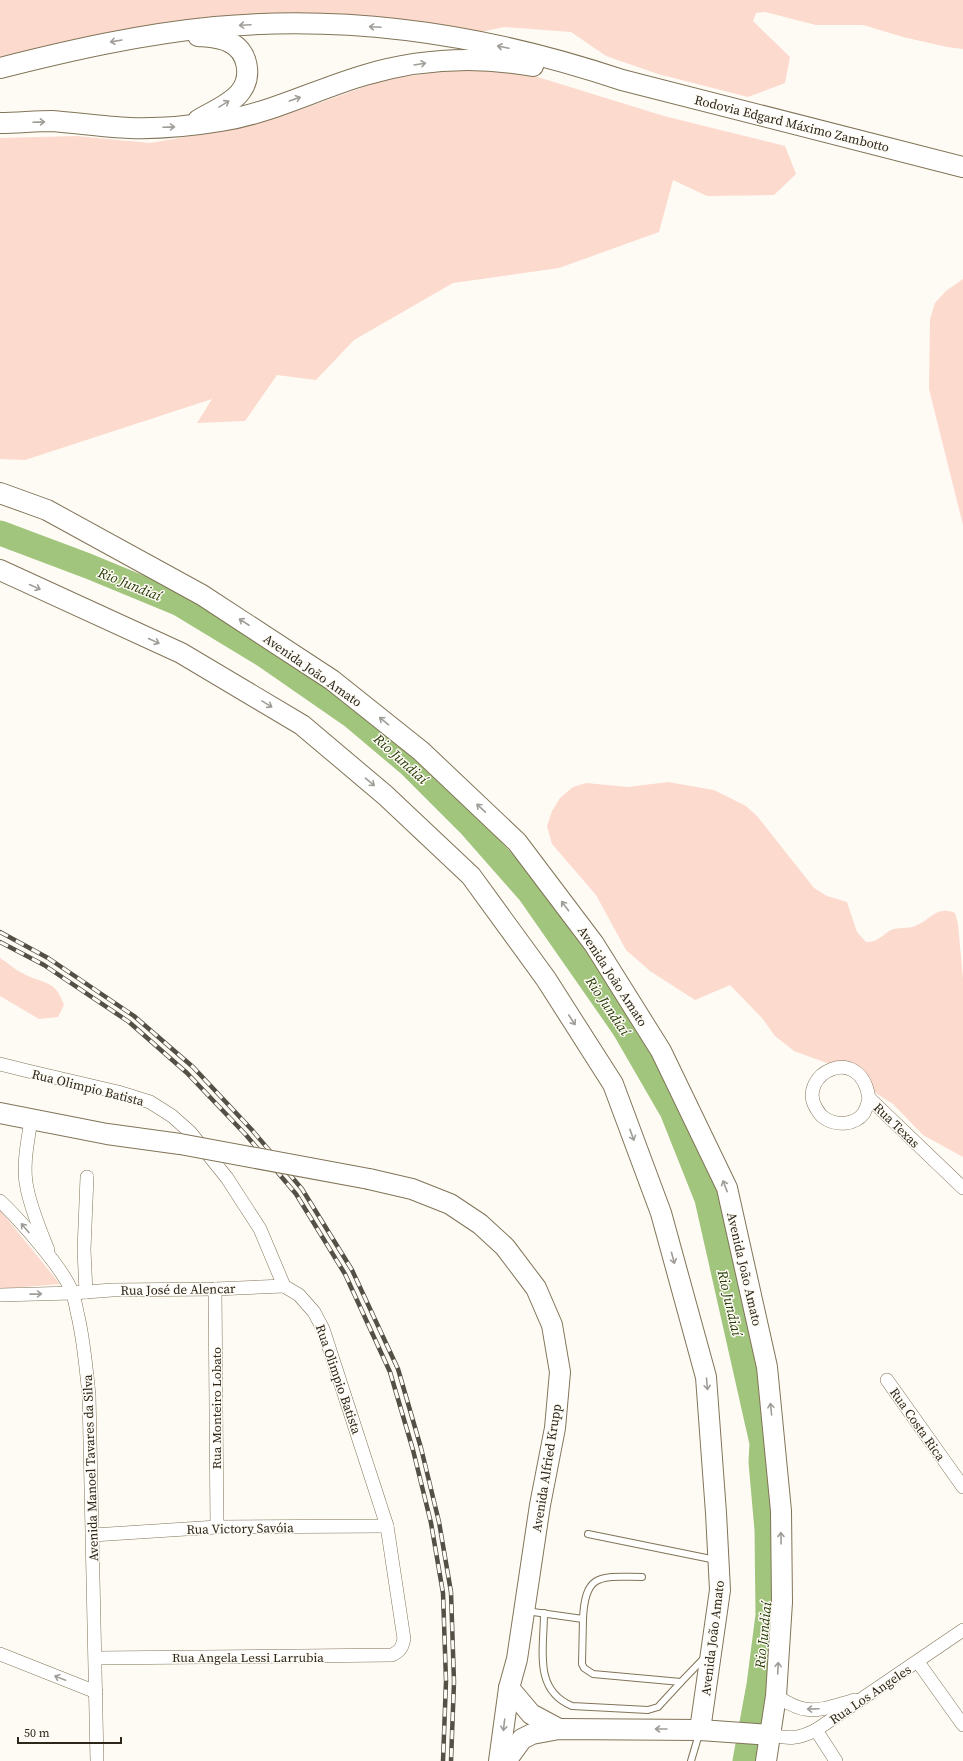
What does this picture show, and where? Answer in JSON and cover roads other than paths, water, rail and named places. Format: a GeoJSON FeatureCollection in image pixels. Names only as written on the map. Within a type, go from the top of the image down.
{"type":"FeatureCollection","features":[{"type":"Feature","properties":{"kind":"main road","name":"Rodovia Edgard Máximo Zambotto"},"geometry":{"type":"LineString","coordinates":[[0,68],[65,51],[167,32],[216,27],[275,24],[400,28],[504,47],[575,64],[622,80],[963,167]]}},
{"type":"Feature","properties":{"kind":"main road"},"geometry":{"type":"LineString","coordinates":[[167,32],[218,38],[231,43],[240,50],[246,62],[247,74],[245,83],[240,92],[230,101],[191,125]]}},
{"type":"Feature","properties":{"kind":"main road","name":"Rodovia Edgard Máximo Zambotto"},"geometry":{"type":"LineString","coordinates":[[1,123],[50,121],[129,128],[172,127],[221,121],[249,115],[365,75],[437,61],[502,61],[573,74],[622,80]]}},
{"type":"Feature","properties":{"kind":"main road","name":"Avenida João Amato"},"geometry":{"type":"LineString","coordinates":[[0,492],[47,510],[202,595],[332,680],[421,751],[517,842],[597,949],[661,1051],[727,1188],[767,1367],[780,1503],[782,1602],[776,1696],[766,1734],[766,1761]]}},
{"type":"Feature","properties":{"kind":"main road","name":"Avenida João Amato"},"geometry":{"type":"LineString","coordinates":[[0,570],[181,653],[302,725],[385,795],[471,876],[546,979],[613,1084],[661,1213],[706,1377],[720,1590],[712,1650],[707,1730]]}},
{"type":"Feature","properties":{"kind":"main road","name":"Avenida Alfried Krupp"},"geometry":{"type":"LineString","coordinates":[[0,1113],[107,1134],[180,1144],[369,1179],[412,1189],[450,1204],[480,1224],[505,1247],[536,1288],[552,1325],[560,1372],[555,1428],[540,1505],[517,1659],[509,1688],[499,1761]]}},
{"type":"Feature","properties":{"kind":"main road"},"geometry":{"type":"LineString","coordinates":[[509,1688],[531,1714],[559,1729]]}},
{"type":"Feature","properties":{"kind":"main road"},"geometry":{"type":"LineString","coordinates":[[506,1761],[522,1739],[532,1734],[559,1729],[707,1730],[766,1734]]}},
{"type":"Feature","properties":{"kind":"street","name":"Rua Olimpio Batista"},"geometry":{"type":"LineString","coordinates":[[0,1064],[28,1072],[118,1092],[150,1102],[172,1116],[190,1132],[227,1178],[260,1229],[284,1286],[299,1295],[304,1300],[314,1312],[323,1329],[387,1526],[404,1639],[399,1652]]}},
{"type":"Feature","properties":{"kind":"street","name":"Rua Texas"},"geometry":{"type":"LineString","coordinates":[[869,1098],[864,1113],[851,1122],[835,1124],[821,1117],[813,1103],[813,1087],[821,1074],[836,1068],[848,1068],[860,1075],[867,1085],[869,1098],[963,1188]]}},
{"type":"Feature","properties":{"kind":"street"},"geometry":{"type":"LineString","coordinates":[[31,1120],[26,1155],[26,1186],[32,1210],[52,1260]]}},
{"type":"Feature","properties":{"kind":"street"},"geometry":{"type":"LineString","coordinates":[[79,1292],[84,1250],[87,1178]]}},
{"type":"Feature","properties":{"kind":"street","name":"Avenida Manoel Tavares da Silva"},"geometry":{"type":"LineString","coordinates":[[0,1201],[9,1209],[52,1260],[68,1283],[79,1292],[89,1395],[96,1658],[97,1761]]}},
{"type":"Feature","properties":{"kind":"street","name":"Rua José de Alencar"},"geometry":{"type":"LineString","coordinates":[[0,1295],[112,1290],[215,1289],[284,1286]]}},
{"type":"Feature","properties":{"kind":"street","name":"Rua Monteiro Lobato"},"geometry":{"type":"LineString","coordinates":[[215,1289],[217,1527]]}},
{"type":"Feature","properties":{"kind":"street","name":"Rua Costa Rica"},"geometry":{"type":"LineString","coordinates":[[887,1380],[963,1487]]}},
{"type":"Feature","properties":{"kind":"street","name":"Rua Victory Savóia"},"geometry":{"type":"LineString","coordinates":[[93,1535],[217,1527],[387,1526]]}},
{"type":"Feature","properties":{"kind":"street","name":"Rua Los Angeles"},"geometry":{"type":"LineString","coordinates":[[766,1734],[790,1738],[802,1737],[816,1730],[963,1630]]}},
{"type":"Feature","properties":{"kind":"street","name":"Rua Angela Lessi Larrubia"},"geometry":{"type":"LineString","coordinates":[[96,1658],[386,1656],[399,1652]]}},
{"type":"Feature","properties":{"kind":"street"},"geometry":{"type":"LineString","coordinates":[[0,1654],[96,1692]]}},
{"type":"Feature","properties":{"kind":"street"},"geometry":{"type":"LineString","coordinates":[[918,1662],[963,1725]]}},
{"type":"Feature","properties":{"kind":"street"},"geometry":{"type":"LineString","coordinates":[[776,1696],[794,1706],[816,1710],[864,1698]]}},
{"type":"Feature","properties":{"kind":"street"},"geometry":{"type":"LineString","coordinates":[[816,1730],[836,1761]]}},
{"type":"Feature","properties":{"kind":"lane"},"geometry":{"type":"LineString","coordinates":[[588,1534],[719,1561]]}},
{"type":"Feature","properties":{"kind":"lane"},"geometry":{"type":"LineString","coordinates":[[642,1577],[604,1577],[598,1580],[586,1593],[582,1619],[582,1664],[589,1672],[594,1674],[681,1682]]}},
{"type":"Feature","properties":{"kind":"lane"},"geometry":{"type":"LineString","coordinates":[[524,1610],[582,1619]]}},
{"type":"Feature","properties":{"kind":"lane"},"geometry":{"type":"LineString","coordinates":[[544,1614],[543,1670],[545,1680],[551,1692],[561,1701],[572,1706],[648,1710],[658,1707],[712,1650]]}},
{"type":"Feature","properties":{"kind":"lane"},"geometry":{"type":"LineString","coordinates":[[691,1761],[707,1730]]}},
{"type":"Feature","properties":{"kind":"waterway","name":"Rio Jundiaí"},"geometry":{"type":"LineString","coordinates":[[0,533],[88,566],[180,604],[264,655],[352,716],[409,764],[471,826],[530,893],[624,1028],[672,1111],[707,1199],[762,1443],[761,1462],[767,1530],[768,1615],[759,1685],[745,1761]]}},
{"type":"Feature","properties":{"kind":"railway"},"geometry":{"type":"LineString","coordinates":[[0,932],[48,958],[134,1016],[193,1067],[252,1130],[302,1189],[352,1270],[398,1369],[421,1448],[439,1522],[451,1592],[454,1682],[451,1761]]}},
{"type":"Feature","properties":{"kind":"railway"},"geometry":{"type":"LineString","coordinates":[[0,942],[44,965],[129,1022],[187,1073],[246,1135],[296,1194],[345,1274],[390,1372],[413,1450],[431,1523],[443,1593],[446,1681],[443,1761]]}}]}
